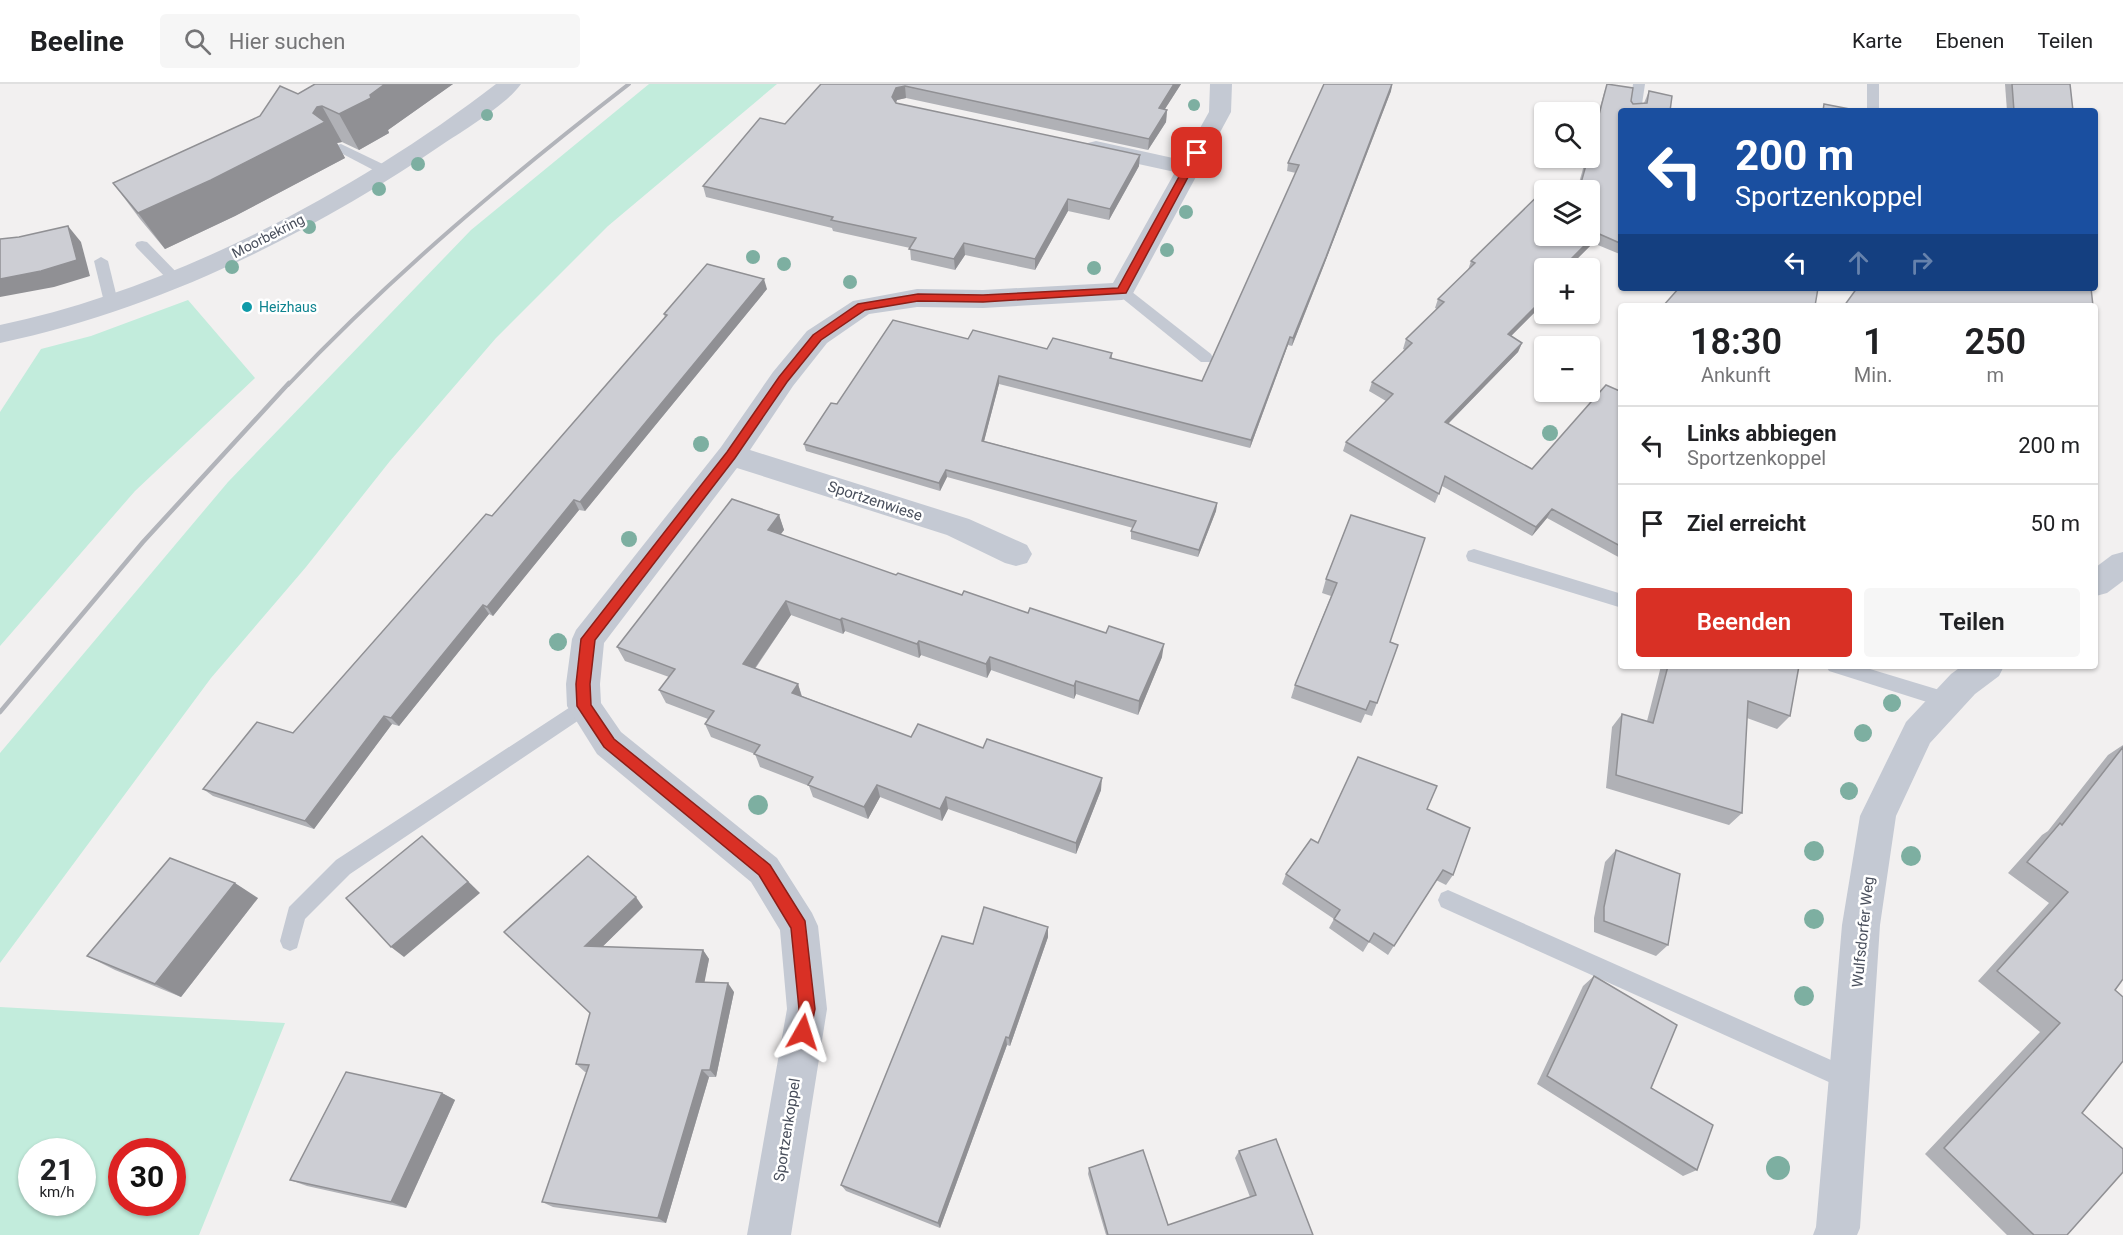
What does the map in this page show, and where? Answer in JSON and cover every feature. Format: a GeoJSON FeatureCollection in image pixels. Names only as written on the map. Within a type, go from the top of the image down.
{"type":"FeatureCollection","features":[{"type":"Feature","properties":{"kind":"street","name":"Moorbekring"},"geometry":{"type":"LineString","coordinates":[[0,334],[61,321],[112,306],[176,280],[289,225],[386,171],[443,135],[510,84]]}},
{"type":"Feature","properties":{"kind":"street"},"geometry":{"type":"LineString","coordinates":[[584,706],[583,684],[588,639],[731,455],[783,379],[817,337],[862,307],[918,298],[983,298],[1122,291],[1220,111],[1221,84]]}},
{"type":"Feature","properties":{"kind":"street"},"geometry":{"type":"LineString","coordinates":[[1070,143],[1188,168]]}},
{"type":"Feature","properties":{"kind":"street","name":"Sportzenwiese"},"geometry":{"type":"LineString","coordinates":[[731,455],[958,527],[1016,554]]}},
{"type":"Feature","properties":{"kind":"street"},"geometry":{"type":"LineString","coordinates":[[2098,583],[2123,564]]}},
{"type":"Feature","properties":{"kind":"street","name":"Wulfsdorfer Weg"},"geometry":{"type":"LineString","coordinates":[[1835,1235],[1838,1228],[1861,925],[1878,816],[1918,734],[1963,684],[1983,669]]}},
{"type":"Feature","properties":{"kind":"street","name":"Sportzenkoppel"},"geometry":{"type":"LineString","coordinates":[[584,706],[609,743],[764,870],[799,926],[807,1009],[769,1235]]}},
{"type":"Feature","properties":{"kind":"lane"},"geometry":{"type":"LineString","coordinates":[[1635,108],[1639,84]]}},
{"type":"Feature","properties":{"kind":"lane"},"geometry":{"type":"LineString","coordinates":[[1873,84],[1874,108]]}},
{"type":"Feature","properties":{"kind":"lane"},"geometry":{"type":"LineString","coordinates":[[340,148],[386,171]]}},
{"type":"Feature","properties":{"kind":"lane"},"geometry":{"type":"LineString","coordinates":[[142,245],[176,280]]}},
{"type":"Feature","properties":{"kind":"lane"},"geometry":{"type":"LineString","coordinates":[[101,261],[112,306]]}},
{"type":"Feature","properties":{"kind":"lane"},"geometry":{"type":"LineString","coordinates":[[1122,291],[1206,358]]}},
{"type":"Feature","properties":{"kind":"lane"},"geometry":{"type":"LineString","coordinates":[[1474,556],[1618,600]]}},
{"type":"Feature","properties":{"kind":"lane"},"geometry":{"type":"LineString","coordinates":[[1845,669],[1949,701]]}},
{"type":"Feature","properties":{"kind":"lane"},"geometry":{"type":"LineString","coordinates":[[290,941],[296,914],[343,867],[584,706]]}},
{"type":"Feature","properties":{"kind":"lane"},"geometry":{"type":"LineString","coordinates":[[1448,900],[1850,1080]]}},
{"type":"Feature","properties":{"kind":"green space"},"geometry":{"type":"Polygon","coordinates":[[[649,84],[777,84],[608,226],[496,338],[390,461],[306,567],[211,678],[0,963],[0,753],[228,482],[471,230],[649,84]]]}},
{"type":"Feature","properties":{"kind":"green space"},"geometry":{"type":"Polygon","coordinates":[[[188,300],[255,378],[135,491],[0,646],[0,412],[41,349],[91,336],[188,300]]]}},
{"type":"Feature","properties":{"kind":"green space"},"geometry":{"type":"Polygon","coordinates":[[[0,1007],[285,1023],[199,1235],[0,1235],[0,1007]]]}},
{"type":"Feature","properties":{"kind":"building"},"geometry":{"type":"Polygon","coordinates":[[[315,84],[385,84],[370,95],[371,98],[339,114],[322,106],[317,107],[313,113],[325,122],[211,180],[138,213],[113,183],[260,116],[280,86],[298,94],[315,84]]]}},
{"type":"Feature","properties":{"kind":"building"},"geometry":{"type":"Polygon","coordinates":[[[821,84],[1174,84],[1159,108],[1167,110],[1149,139],[905,86],[896,88],[892,97],[896,103],[1140,155],[1110,209],[1068,199],[1035,259],[964,243],[954,259],[909,249],[916,238],[831,220],[833,217],[703,186],[760,118],[785,124],[821,84]]]}},
{"type":"Feature","properties":{"kind":"building"},"geometry":{"type":"Polygon","coordinates":[[[1324,84],[1392,84],[1326,257],[1293,338],[1290,337],[1251,440],[999,376],[982,441],[1217,503],[1199,550],[1131,531],[1136,521],[946,470],[939,483],[804,444],[831,403],[837,404],[893,320],[968,339],[973,330],[1047,349],[1053,338],[1112,353],[1110,358],[1202,381],[1299,165],[1288,163],[1324,84]]]}},
{"type":"Feature","properties":{"kind":"building"},"geometry":{"type":"Polygon","coordinates":[[[1607,84],[1633,88],[1631,101],[1633,104],[1647,103],[1649,91],[1672,96],[1670,108],[1618,108],[1618,242],[1600,234],[1600,180],[1582,180],[1585,168],[1600,168],[1600,111],[1607,84]]]}},
{"type":"Feature","properties":{"kind":"building"},"geometry":{"type":"Polygon","coordinates":[[[2012,84],[2070,84],[2073,108],[2014,108],[2012,84]]]}},
{"type":"Feature","properties":{"kind":"building"},"geometry":{"type":"Polygon","coordinates":[[[1824,104],[1845,108],[1823,108],[1824,104]]]}},
{"type":"Feature","properties":{"kind":"building"},"geometry":{"type":"Polygon","coordinates":[[[1534,200],[1534,246],[1584,246],[1572,258],[1534,258],[1534,308],[1508,334],[1522,343],[1445,422],[1532,469],[1591,402],[1600,402],[1600,392],[1606,385],[1618,390],[1618,545],[1552,509],[1536,527],[1445,476],[1439,494],[1346,442],[1393,394],[1372,382],[1412,343],[1406,339],[1444,302],[1438,299],[1475,263],[1471,261],[1534,200]]]}},
{"type":"Feature","properties":{"kind":"building"},"geometry":{"type":"Polygon","coordinates":[[[68,226],[77,260],[41,271],[0,279],[0,239],[68,226]]]}},
{"type":"Feature","properties":{"kind":"building"},"geometry":{"type":"Polygon","coordinates":[[[707,264],[764,279],[580,502],[574,500],[487,607],[483,605],[391,718],[384,716],[305,821],[203,789],[257,722],[293,733],[486,514],[492,516],[667,315],[664,314],[707,264]]]}},
{"type":"Feature","properties":{"kind":"building"},"geometry":{"type":"Polygon","coordinates":[[[1676,291],[1818,291],[1816,303],[1666,303],[1676,291]]]}},
{"type":"Feature","properties":{"kind":"building"},"geometry":{"type":"Polygon","coordinates":[[[1855,291],[2091,291],[2093,303],[1846,303],[1855,291]]]}},
{"type":"Feature","properties":{"kind":"building"},"geometry":{"type":"Polygon","coordinates":[[[732,499],[779,515],[768,530],[896,575],[898,573],[962,595],[964,591],[1028,613],[1030,608],[1106,633],[1109,626],[1164,644],[1139,701],[1076,681],[1074,686],[990,657],[986,664],[919,641],[917,644],[842,618],[840,620],[786,601],[743,664],[798,684],[792,693],[911,737],[918,724],[983,748],[987,739],[1102,778],[1076,843],[946,797],[940,809],[877,785],[864,807],[808,785],[813,777],[754,754],[760,745],[705,724],[714,711],[659,690],[675,669],[617,647],[732,499]]]}},
{"type":"Feature","properties":{"kind":"building"},"geometry":{"type":"Polygon","coordinates":[[[1351,515],[1425,538],[1390,642],[1398,645],[1377,703],[1370,701],[1366,710],[1295,685],[1337,583],[1326,579],[1351,515]]]}},
{"type":"Feature","properties":{"kind":"building"},"geometry":{"type":"Polygon","coordinates":[[[1667,669],[1798,669],[1790,716],[1748,701],[1742,813],[1616,775],[1622,714],[1653,723],[1667,669]]]}},
{"type":"Feature","properties":{"kind":"building"},"geometry":{"type":"Polygon","coordinates":[[[2123,747],[2123,979],[2115,990],[2123,997],[2123,1061],[2082,1113],[2123,1149],[2123,1172],[2067,1235],[2034,1235],[1944,1148],[2060,1023],[1997,971],[2068,892],[2027,862],[2060,823],[2062,825],[2123,747]]]}},
{"type":"Feature","properties":{"kind":"building"},"geometry":{"type":"Polygon","coordinates":[[[1358,757],[1437,786],[1427,809],[1470,828],[1453,875],[1443,870],[1394,946],[1374,933],[1369,942],[1334,919],[1340,910],[1286,874],[1311,839],[1318,843],[1358,757]]]}},
{"type":"Feature","properties":{"kind":"building"},"geometry":{"type":"Polygon","coordinates":[[[422,836],[468,882],[391,947],[346,898],[422,836]]]}},
{"type":"Feature","properties":{"kind":"building"},"geometry":{"type":"Polygon","coordinates":[[[1616,850],[1680,874],[1668,945],[1604,921],[1604,907],[1616,850]]]}},
{"type":"Feature","properties":{"kind":"building"},"geometry":{"type":"Polygon","coordinates":[[[588,856],[636,897],[585,946],[703,950],[696,982],[728,983],[710,1070],[702,1070],[658,1218],[542,1202],[589,1065],[576,1064],[590,1013],[504,932],[588,856]]]}},
{"type":"Feature","properties":{"kind":"building"},"geometry":{"type":"Polygon","coordinates":[[[170,858],[235,883],[155,984],[87,956],[170,858]]]}},
{"type":"Feature","properties":{"kind":"building"},"geometry":{"type":"Polygon","coordinates":[[[984,907],[1048,927],[1009,1038],[1006,1037],[938,1223],[841,1185],[942,936],[973,944],[984,907]]]}},
{"type":"Feature","properties":{"kind":"building"},"geometry":{"type":"Polygon","coordinates":[[[1594,976],[1677,1025],[1651,1088],[1713,1125],[1697,1170],[1547,1076],[1594,976]]]}},
{"type":"Feature","properties":{"kind":"building"},"geometry":{"type":"Polygon","coordinates":[[[346,1072],[442,1093],[391,1202],[290,1180],[346,1072]]]}},
{"type":"Feature","properties":{"kind":"building"},"geometry":{"type":"Polygon","coordinates":[[[1276,1139],[1313,1235],[1108,1235],[1089,1168],[1143,1150],[1168,1225],[1256,1195],[1239,1151],[1276,1139]]]}},
{"type":"Feature","properties":{"kind":"railway"},"geometry":{"type":"LineString","coordinates":[[288,385],[369,304],[453,228],[629,84]]}},
{"type":"Feature","properties":{"kind":"railway"},"geometry":{"type":"LineString","coordinates":[[0,712],[143,542],[289,383]]}},
{"type":"Feature","properties":{"kind":"place","name":"Heizhaus"},"geometry":{"type":"Point","coordinates":[247,307]}},
{"type":"Feature","properties":{"kind":"route"},"geometry":{"type":"LineString","coordinates":[[803,1032],[807,1009],[799,926],[764,870],[609,743],[584,706],[583,684],[588,639],[731,455],[783,379],[817,337],[862,307],[918,298],[983,298],[1122,291],[1197,153]]}}]}
